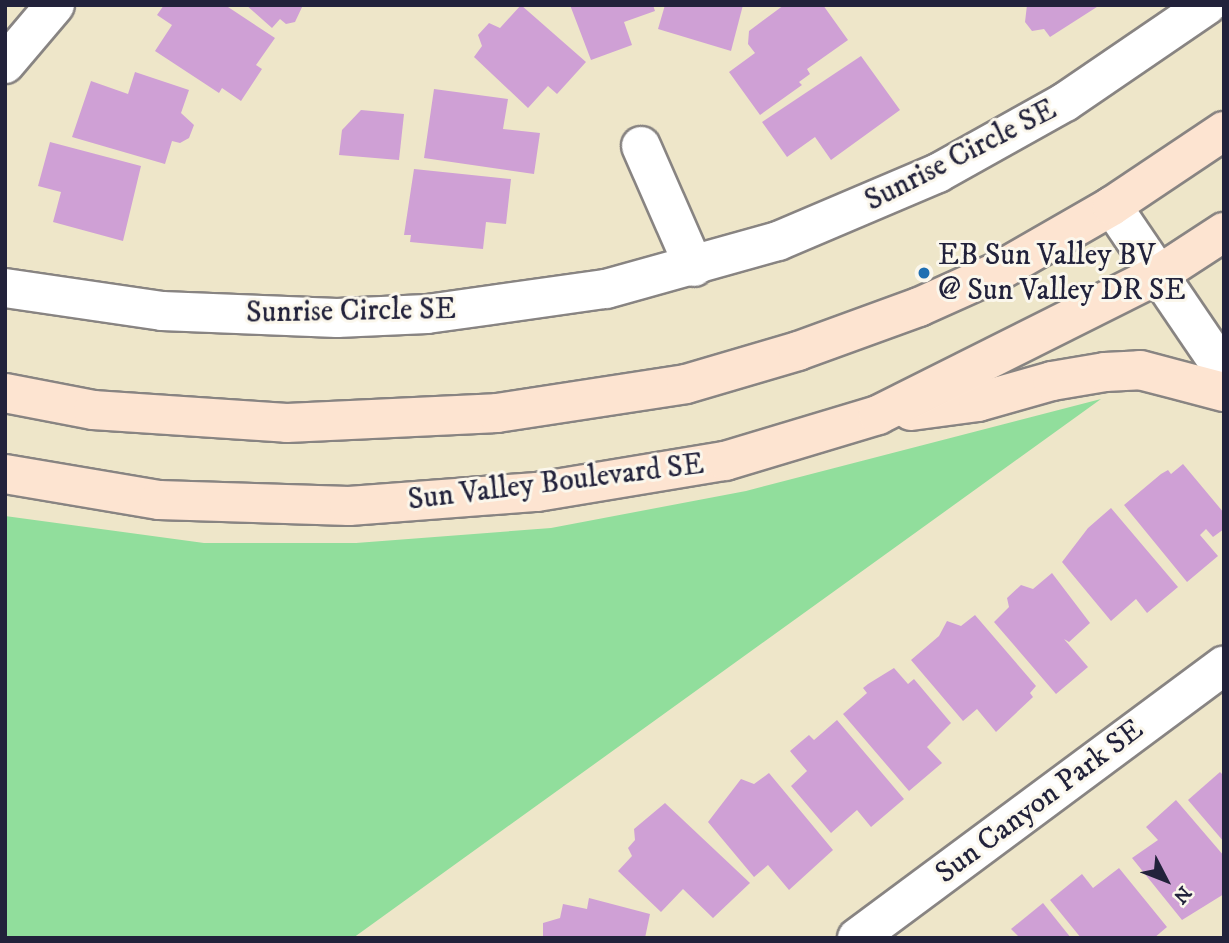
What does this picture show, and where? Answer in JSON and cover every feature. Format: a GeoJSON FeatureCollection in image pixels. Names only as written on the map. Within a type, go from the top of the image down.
{"type":"FeatureCollection","features":[{"type":"Feature","properties":{"kind":"main road"},"geometry":{"type":"LineString","coordinates":[[5,393],[93,410],[287,423],[402,421],[598,400],[686,384],[798,351],[919,307],[999,271],[1112,206],[1224,131]]}},
{"type":"Feature","properties":{"kind":"main road","name":"Sun Valley Boulevard SE"},"geometry":{"type":"LineString","coordinates":[[5,474],[159,500],[349,506],[441,501],[641,478],[725,461],[878,415],[1158,275],[1224,232]]}},
{"type":"Feature","properties":{"kind":"main road"},"geometry":{"type":"LineString","coordinates":[[878,415],[978,402],[1052,381],[1105,372],[1140,370],[1224,391]]}},
{"type":"Feature","properties":{"kind":"street"},"geometry":{"type":"LineString","coordinates":[[5,64],[55,5]]}},
{"type":"Feature","properties":{"kind":"street","name":"Sunrise Circle SE"},"geometry":{"type":"LineString","coordinates":[[5,288],[162,311],[350,317],[517,304],[694,267],[778,241],[938,173],[1065,102],[1207,5]]}},
{"type":"Feature","properties":{"kind":"street"},"geometry":{"type":"LineString","coordinates":[[641,146],[694,267]]}},
{"type":"Feature","properties":{"kind":"street"},"geometry":{"type":"LineString","coordinates":[[1112,206],[1224,371]]}},
{"type":"Feature","properties":{"kind":"street","name":"Sun Canyon Park SE"},"geometry":{"type":"LineString","coordinates":[[857,938],[1224,665]]}},
{"type":"Feature","properties":{"kind":"green space"},"geometry":{"type":"Polygon","coordinates":[[[1101,399],[353,938],[5,938],[5,516],[204,543],[356,543],[551,528],[746,491],[1101,399]]]}},
{"type":"Feature","properties":{"kind":"building"},"geometry":{"type":"Polygon","coordinates":[[[164,5],[225,5],[275,38],[256,65],[262,69],[241,101],[222,88],[219,93],[155,51],[172,25],[157,15],[164,5]]]}},
{"type":"Feature","properties":{"kind":"building"},"geometry":{"type":"Polygon","coordinates":[[[246,5],[303,5],[295,22],[286,24],[280,19],[272,28],[246,5]]]}},
{"type":"Feature","properties":{"kind":"building"},"geometry":{"type":"Polygon","coordinates":[[[521,5],[586,62],[557,94],[548,86],[528,108],[474,57],[482,46],[478,35],[489,23],[500,28],[521,5]]]}},
{"type":"Feature","properties":{"kind":"building"},"geometry":{"type":"Polygon","coordinates":[[[570,5],[653,5],[655,11],[624,22],[632,45],[591,60],[570,5]]]}},
{"type":"Feature","properties":{"kind":"building"},"geometry":{"type":"Polygon","coordinates":[[[665,5],[743,5],[731,51],[658,29],[665,5]]]}},
{"type":"Feature","properties":{"kind":"building"},"geometry":{"type":"Polygon","coordinates":[[[784,5],[823,5],[848,40],[807,69],[810,74],[799,82],[802,85],[760,115],[729,72],[755,53],[748,44],[749,31],[784,5]]]}},
{"type":"Feature","properties":{"kind":"building"},"geometry":{"type":"Polygon","coordinates":[[[1027,5],[1100,5],[1050,37],[1044,29],[1032,31],[1025,22],[1027,5]]]}},
{"type":"Feature","properties":{"kind":"building"},"geometry":{"type":"Polygon","coordinates":[[[861,56],[900,110],[831,160],[815,137],[787,157],[762,122],[861,56]]]}},
{"type":"Feature","properties":{"kind":"building"},"geometry":{"type":"Polygon","coordinates":[[[135,72],[189,90],[181,113],[194,125],[189,138],[180,143],[172,141],[165,164],[72,137],[91,81],[128,94],[135,72]]]}},
{"type":"Feature","properties":{"kind":"building"},"geometry":{"type":"Polygon","coordinates":[[[434,89],[508,99],[503,129],[540,133],[534,174],[424,158],[434,89]]]}},
{"type":"Feature","properties":{"kind":"building"},"geometry":{"type":"Polygon","coordinates":[[[361,110],[404,114],[399,160],[339,155],[342,130],[361,110]]]}},
{"type":"Feature","properties":{"kind":"building"},"geometry":{"type":"Polygon","coordinates":[[[50,142],[141,166],[123,241],[53,222],[61,192],[38,186],[50,142]]]}},
{"type":"Feature","properties":{"kind":"building"},"geometry":{"type":"Polygon","coordinates":[[[414,169],[511,179],[506,224],[486,222],[483,249],[410,242],[411,235],[404,235],[414,169]]]}},
{"type":"Feature","properties":{"kind":"building"},"geometry":{"type":"Polygon","coordinates":[[[1183,464],[1224,513],[1224,529],[1213,537],[1206,529],[1200,535],[1218,556],[1187,582],[1124,505],[1161,474],[1168,470],[1171,474],[1183,464]]]}},
{"type":"Feature","properties":{"kind":"building"},"geometry":{"type":"Polygon","coordinates":[[[1111,508],[1178,587],[1147,613],[1136,599],[1111,621],[1062,562],[1088,528],[1111,508]]]}},
{"type":"Feature","properties":{"kind":"building"},"geometry":{"type":"Polygon","coordinates":[[[1052,573],[1090,623],[1069,642],[1064,639],[1088,667],[1056,694],[994,622],[1009,607],[1007,598],[1021,585],[1033,589],[1052,573]]]}},
{"type":"Feature","properties":{"kind":"building"},"geometry":{"type":"Polygon","coordinates":[[[975,615],[1036,686],[1030,693],[1033,697],[996,732],[977,709],[963,721],[911,660],[939,636],[947,621],[961,626],[975,615]]]}},
{"type":"Feature","properties":{"kind":"building"},"geometry":{"type":"Polygon","coordinates":[[[894,668],[908,684],[914,679],[951,723],[927,747],[942,763],[909,791],[843,714],[867,693],[863,688],[894,668]]]}},
{"type":"Feature","properties":{"kind":"building"},"geometry":{"type":"Polygon","coordinates":[[[837,720],[904,799],[871,827],[857,810],[831,833],[791,786],[807,771],[790,751],[809,735],[814,740],[837,720]]]}},
{"type":"Feature","properties":{"kind":"building"},"geometry":{"type":"Polygon","coordinates":[[[1220,772],[1224,776],[1224,842],[1188,800],[1220,772]]]}},
{"type":"Feature","properties":{"kind":"building"},"geometry":{"type":"Polygon","coordinates":[[[769,773],[833,850],[789,890],[768,865],[754,877],[708,822],[741,779],[754,784],[769,773]]]}},
{"type":"Feature","properties":{"kind":"building"},"geometry":{"type":"Polygon","coordinates":[[[1176,800],[1224,856],[1224,894],[1182,920],[1132,858],[1158,840],[1146,827],[1176,800]]]}},
{"type":"Feature","properties":{"kind":"building"},"geometry":{"type":"Polygon","coordinates":[[[665,803],[750,883],[713,918],[683,889],[661,912],[618,871],[632,856],[628,848],[635,840],[634,829],[665,803]]]}},
{"type":"Feature","properties":{"kind":"building"},"geometry":{"type":"Polygon","coordinates":[[[1119,868],[1167,927],[1154,938],[1081,938],[1050,900],[1082,874],[1093,888],[1119,868]]]}},
{"type":"Feature","properties":{"kind":"building"},"geometry":{"type":"Polygon","coordinates":[[[589,898],[650,914],[645,938],[543,938],[543,923],[560,918],[563,904],[587,909],[589,898]]]}},
{"type":"Feature","properties":{"kind":"building"},"geometry":{"type":"Polygon","coordinates":[[[1043,903],[1071,938],[1020,938],[1011,929],[1043,903]]]}},
{"type":"Feature","properties":{"kind":"place","name":"EB Sun Valley BV @ Sun Valley DR SE"},"geometry":{"type":"Point","coordinates":[924,273]}}]}
